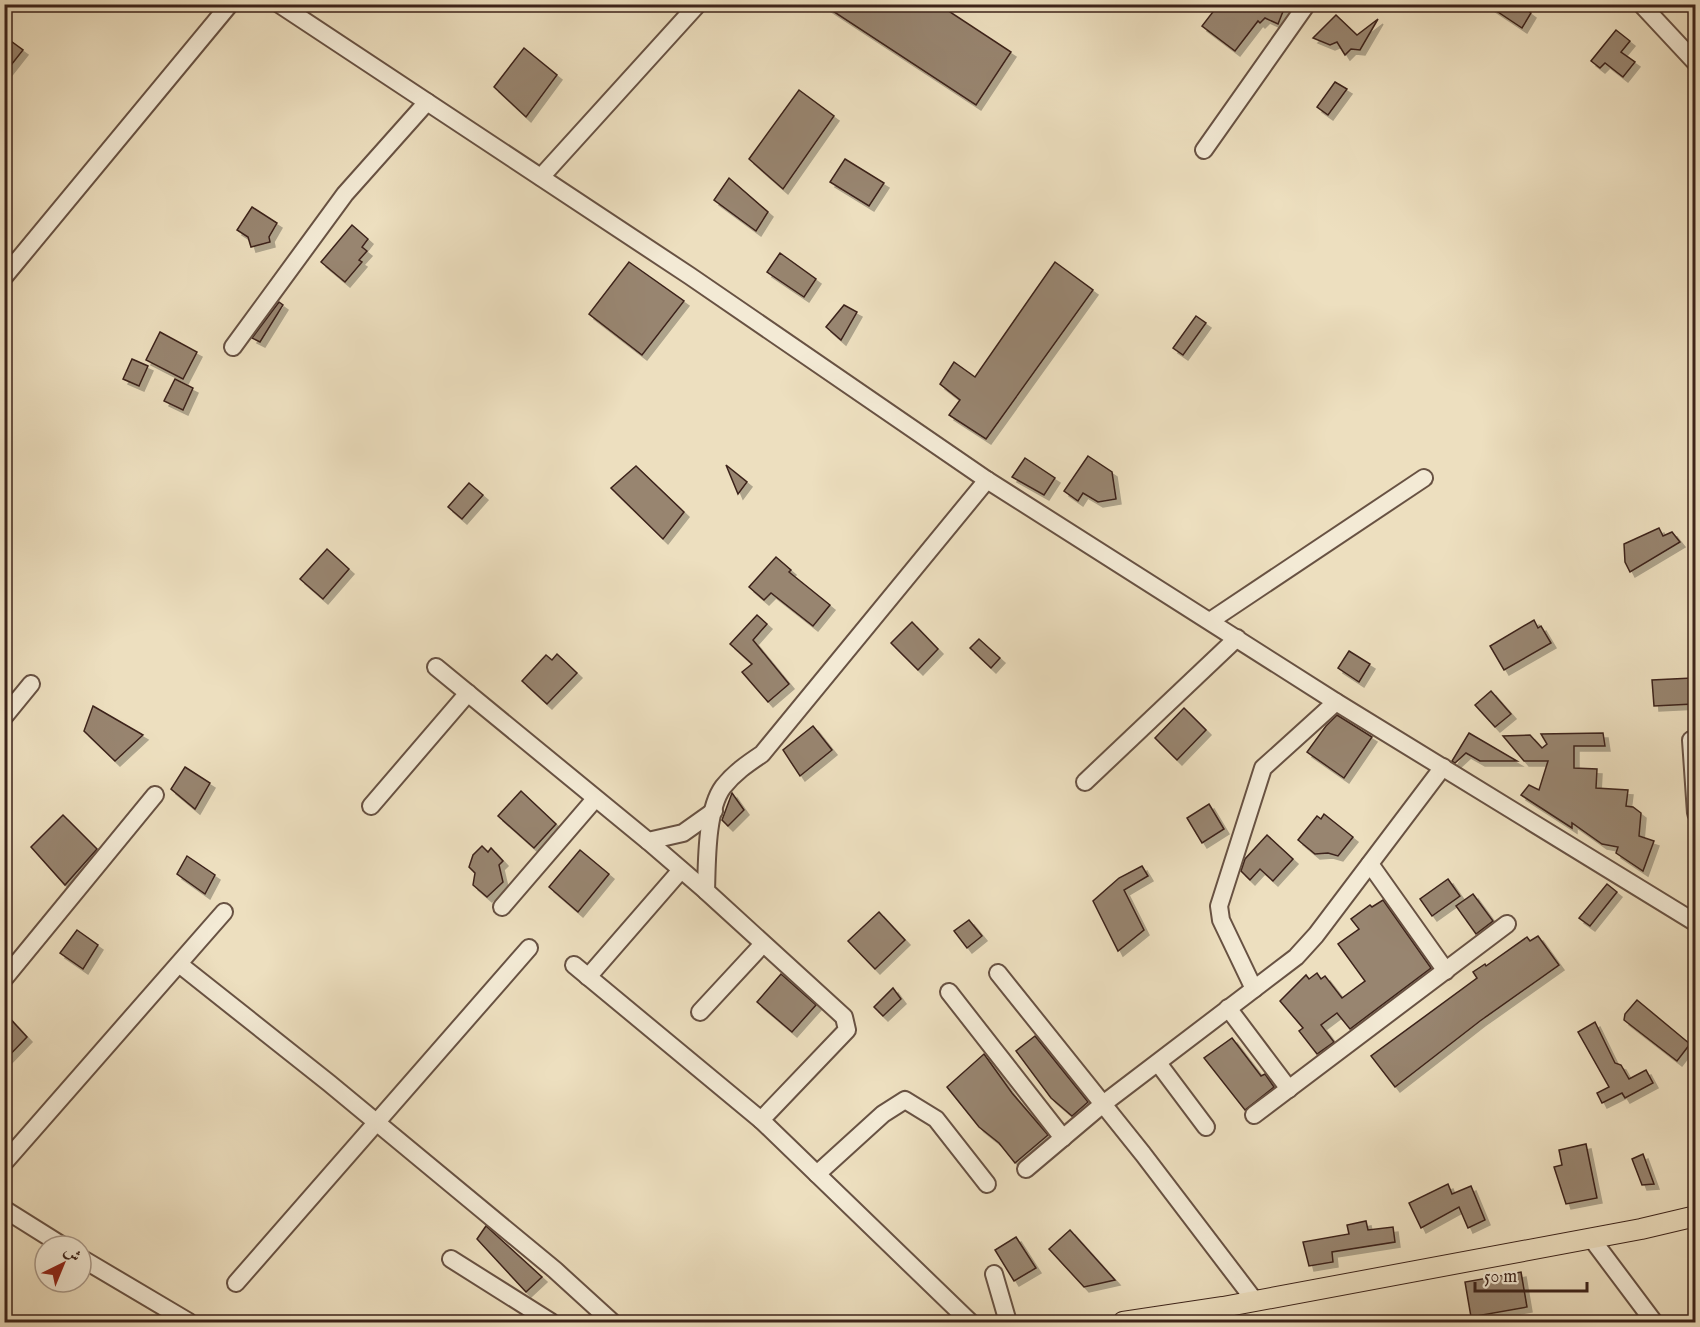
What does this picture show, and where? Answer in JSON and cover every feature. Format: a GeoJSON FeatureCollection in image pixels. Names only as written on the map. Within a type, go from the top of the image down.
{"type":"FeatureCollection","features":[{"type":"Feature","properties":{"kind":"main road"},"geometry":{"type":"LineString","coordinates":[[1123,1323],[1223,1315],[1255,1301],[1591,1238],[1695,1216]]}},
{"type":"Feature","properties":{"kind":"street"},"geometry":{"type":"LineString","coordinates":[[4,277],[230,4]]}},
{"type":"Feature","properties":{"kind":"street"},"geometry":{"type":"LineString","coordinates":[[279,4],[541,177],[987,480],[1336,702],[1695,923]]}},
{"type":"Feature","properties":{"kind":"street"},"geometry":{"type":"LineString","coordinates":[[541,177],[698,4]]}},
{"type":"Feature","properties":{"kind":"street"},"geometry":{"type":"LineString","coordinates":[[1204,150],[1307,4]]}},
{"type":"Feature","properties":{"kind":"street"},"geometry":{"type":"LineString","coordinates":[[1641,4],[1695,63]]}},
{"type":"Feature","properties":{"kind":"street"},"geometry":{"type":"LineString","coordinates":[[233,346],[345,194],[428,102]]}},
{"type":"Feature","properties":{"kind":"street"},"geometry":{"type":"LineString","coordinates":[[1210,621],[1424,478]]}},
{"type":"Feature","properties":{"kind":"street"},"geometry":{"type":"LineString","coordinates":[[706,891],[714,811],[722,789],[737,771],[762,754],[987,480]]}},
{"type":"Feature","properties":{"kind":"street"},"geometry":{"type":"LineString","coordinates":[[1085,782],[1237,638]]}},
{"type":"Feature","properties":{"kind":"street"},"geometry":{"type":"LineString","coordinates":[[436,667],[648,841],[844,1017],[847,1030],[760,1120]]}},
{"type":"Feature","properties":{"kind":"street"},"geometry":{"type":"LineString","coordinates":[[4,717],[32,684]]}},
{"type":"Feature","properties":{"kind":"street"},"geometry":{"type":"LineString","coordinates":[[371,806],[468,693]]}},
{"type":"Feature","properties":{"kind":"street"},"geometry":{"type":"LineString","coordinates":[[1254,989],[1221,920],[1219,906],[1263,768],[1336,702]]}},
{"type":"Feature","properties":{"kind":"street"},"geometry":{"type":"LineString","coordinates":[[1691,740],[1695,813]]}},
{"type":"Feature","properties":{"kind":"street"},"geometry":{"type":"LineString","coordinates":[[1026,1169],[1103,1104],[1307,946],[1443,767]]}},
{"type":"Feature","properties":{"kind":"street"},"geometry":{"type":"LineString","coordinates":[[4,979],[155,795]]}},
{"type":"Feature","properties":{"kind":"street"},"geometry":{"type":"LineString","coordinates":[[502,907],[595,799]]}},
{"type":"Feature","properties":{"kind":"street"},"geometry":{"type":"LineString","coordinates":[[648,841],[683,833],[714,811]]}},
{"type":"Feature","properties":{"kind":"street"},"geometry":{"type":"LineString","coordinates":[[1370,864],[1446,971]]}},
{"type":"Feature","properties":{"kind":"street"},"geometry":{"type":"LineString","coordinates":[[588,977],[681,870]]}},
{"type":"Feature","properties":{"kind":"street"},"geometry":{"type":"LineString","coordinates":[[4,1163],[224,912]]}},
{"type":"Feature","properties":{"kind":"street"},"geometry":{"type":"LineString","coordinates":[[1254,1115],[1507,924]]}},
{"type":"Feature","properties":{"kind":"street"},"geometry":{"type":"LineString","coordinates":[[700,1012],[763,944]]}},
{"type":"Feature","properties":{"kind":"street"},"geometry":{"type":"LineString","coordinates":[[236,1282],[529,948]]}},
{"type":"Feature","properties":{"kind":"street"},"geometry":{"type":"LineString","coordinates":[[179,964],[555,1270],[612,1323]]}},
{"type":"Feature","properties":{"kind":"street"},"geometry":{"type":"LineString","coordinates":[[574,965],[760,1120],[970,1323]]}},
{"type":"Feature","properties":{"kind":"street"},"geometry":{"type":"LineString","coordinates":[[998,973],[1103,1104],[1255,1301]]}},
{"type":"Feature","properties":{"kind":"street"},"geometry":{"type":"LineString","coordinates":[[950,992],[1063,1138]]}},
{"type":"Feature","properties":{"kind":"street"},"geometry":{"type":"LineString","coordinates":[[1228,1008],[1289,1089]]}},
{"type":"Feature","properties":{"kind":"street"},"geometry":{"type":"LineString","coordinates":[[1158,1063],[1206,1127]]}},
{"type":"Feature","properties":{"kind":"street"},"geometry":{"type":"LineString","coordinates":[[817,1174],[883,1114],[905,1100],[936,1119],[987,1184]]}},
{"type":"Feature","properties":{"kind":"street"},"geometry":{"type":"LineString","coordinates":[[4,1209],[44,1234]]}},
{"type":"Feature","properties":{"kind":"street"},"geometry":{"type":"LineString","coordinates":[[1591,1238],[1654,1323]]}},
{"type":"Feature","properties":{"kind":"street"},"geometry":{"type":"LineString","coordinates":[[451,1259],[551,1323]]}},
{"type":"Feature","properties":{"kind":"street"},"geometry":{"type":"LineString","coordinates":[[93,1265],[189,1323]]}},
{"type":"Feature","properties":{"kind":"street"},"geometry":{"type":"LineString","coordinates":[[994,1274],[1008,1323]]}},
{"type":"Feature","properties":{"kind":"building"},"geometry":{"type":"Polygon","coordinates":[[[822,4],[938,4],[1011,52],[976,105],[822,4]]]}},
{"type":"Feature","properties":{"kind":"building"},"geometry":{"type":"Polygon","coordinates":[[[1219,4],[1286,4],[1278,24],[1265,18],[1260,23],[1258,21],[1235,51],[1202,26],[1219,4]]]}},
{"type":"Feature","properties":{"kind":"building"},"geometry":{"type":"Polygon","coordinates":[[[1486,4],[1519,4],[1531,13],[1522,28],[1486,4]]]}},
{"type":"Feature","properties":{"kind":"building"},"geometry":{"type":"Polygon","coordinates":[[[1336,15],[1357,35],[1378,19],[1360,50],[1351,49],[1345,55],[1337,42],[1330,45],[1313,38],[1336,15]]]}},
{"type":"Feature","properties":{"kind":"building"},"geometry":{"type":"Polygon","coordinates":[[[1616,30],[1630,41],[1621,52],[1635,62],[1623,77],[1605,63],[1600,68],[1591,61],[1616,30]]]}},
{"type":"Feature","properties":{"kind":"building"},"geometry":{"type":"Polygon","coordinates":[[[4,36],[23,50],[4,74],[4,36]]]}},
{"type":"Feature","properties":{"kind":"building"},"geometry":{"type":"Polygon","coordinates":[[[524,48],[557,75],[526,117],[494,87],[524,48]]]}},
{"type":"Feature","properties":{"kind":"building"},"geometry":{"type":"Polygon","coordinates":[[[1335,82],[1347,89],[1328,115],[1317,107],[1335,82]]]}},
{"type":"Feature","properties":{"kind":"building"},"geometry":{"type":"Polygon","coordinates":[[[799,90],[834,116],[783,189],[749,159],[799,90]]]}},
{"type":"Feature","properties":{"kind":"building"},"geometry":{"type":"Polygon","coordinates":[[[845,159],[884,183],[869,206],[830,182],[845,159]]]}},
{"type":"Feature","properties":{"kind":"building"},"geometry":{"type":"Polygon","coordinates":[[[729,178],[768,212],[756,231],[714,200],[729,178]]]}},
{"type":"Feature","properties":{"kind":"building"},"geometry":{"type":"Polygon","coordinates":[[[252,207],[277,223],[269,237],[270,242],[251,247],[248,237],[237,230],[252,207]]]}},
{"type":"Feature","properties":{"kind":"building"},"geometry":{"type":"Polygon","coordinates":[[[352,225],[368,239],[362,247],[367,251],[359,260],[362,262],[345,282],[321,262],[352,225]]]}},
{"type":"Feature","properties":{"kind":"building"},"geometry":{"type":"Polygon","coordinates":[[[780,253],[816,279],[804,297],[767,272],[780,253]]]}},
{"type":"Feature","properties":{"kind":"building"},"geometry":{"type":"Polygon","coordinates":[[[629,262],[684,301],[642,355],[589,314],[629,262]]]}},
{"type":"Feature","properties":{"kind":"building"},"geometry":{"type":"Polygon","coordinates":[[[1055,262],[1093,290],[986,439],[949,415],[960,400],[940,384],[954,362],[975,377],[1055,262]]]}},
{"type":"Feature","properties":{"kind":"building"},"geometry":{"type":"Polygon","coordinates":[[[279,302],[283,305],[260,342],[252,338],[279,302]]]}},
{"type":"Feature","properties":{"kind":"building"},"geometry":{"type":"Polygon","coordinates":[[[844,305],[857,312],[841,340],[826,327],[844,305]]]}},
{"type":"Feature","properties":{"kind":"building"},"geometry":{"type":"Polygon","coordinates":[[[1196,316],[1206,323],[1183,355],[1173,348],[1196,316]]]}},
{"type":"Feature","properties":{"kind":"building"},"geometry":{"type":"Polygon","coordinates":[[[160,332],[197,352],[183,379],[146,360],[160,332]]]}},
{"type":"Feature","properties":{"kind":"building"},"geometry":{"type":"Polygon","coordinates":[[[132,359],[148,366],[139,386],[123,379],[132,359]]]}},
{"type":"Feature","properties":{"kind":"building"},"geometry":{"type":"Polygon","coordinates":[[[175,379],[193,388],[183,410],[164,401],[175,379]]]}},
{"type":"Feature","properties":{"kind":"building"},"geometry":{"type":"Polygon","coordinates":[[[1088,456],[1112,472],[1116,499],[1098,502],[1083,493],[1078,501],[1064,491],[1088,456]]]}},
{"type":"Feature","properties":{"kind":"building"},"geometry":{"type":"Polygon","coordinates":[[[1025,458],[1055,478],[1044,495],[1012,477],[1025,458]]]}},
{"type":"Feature","properties":{"kind":"building"},"geometry":{"type":"Polygon","coordinates":[[[726,465],[747,482],[738,494],[726,465]]]}},
{"type":"Feature","properties":{"kind":"building"},"geometry":{"type":"Polygon","coordinates":[[[636,466],[684,512],[663,539],[611,488],[636,466]]]}},
{"type":"Feature","properties":{"kind":"building"},"geometry":{"type":"Polygon","coordinates":[[[469,483],[483,495],[462,519],[448,507],[469,483]]]}},
{"type":"Feature","properties":{"kind":"building"},"geometry":{"type":"Polygon","coordinates":[[[1659,528],[1663,536],[1672,532],[1680,542],[1630,572],[1625,562],[1624,544],[1659,528]]]}},
{"type":"Feature","properties":{"kind":"building"},"geometry":{"type":"Polygon","coordinates":[[[327,549],[349,569],[323,599],[300,579],[327,549]]]}},
{"type":"Feature","properties":{"kind":"building"},"geometry":{"type":"Polygon","coordinates":[[[776,557],[791,570],[789,572],[830,605],[813,626],[771,593],[764,600],[749,587],[776,557]]]}},
{"type":"Feature","properties":{"kind":"building"},"geometry":{"type":"Polygon","coordinates":[[[757,615],[767,624],[753,640],[789,684],[768,702],[742,672],[752,664],[730,644],[757,615]]]}},
{"type":"Feature","properties":{"kind":"building"},"geometry":{"type":"Polygon","coordinates":[[[1534,620],[1538,628],[1541,626],[1551,643],[1504,670],[1490,646],[1534,620]]]}},
{"type":"Feature","properties":{"kind":"building"},"geometry":{"type":"Polygon","coordinates":[[[912,622],[938,649],[918,670],[891,643],[912,622]]]}},
{"type":"Feature","properties":{"kind":"building"},"geometry":{"type":"Polygon","coordinates":[[[979,639],[1000,658],[991,668],[970,648],[979,639]]]}},
{"type":"Feature","properties":{"kind":"building"},"geometry":{"type":"Polygon","coordinates":[[[1349,651],[1370,664],[1359,682],[1338,668],[1349,651]]]}},
{"type":"Feature","properties":{"kind":"building"},"geometry":{"type":"Polygon","coordinates":[[[557,654],[577,673],[547,704],[522,681],[546,655],[552,660],[557,654]]]}},
{"type":"Feature","properties":{"kind":"building"},"geometry":{"type":"Polygon","coordinates":[[[1692,678],[1693,704],[1654,706],[1652,680],[1692,678]]]}},
{"type":"Feature","properties":{"kind":"building"},"geometry":{"type":"Polygon","coordinates":[[[1491,691],[1511,714],[1495,727],[1475,705],[1491,691]]]}},
{"type":"Feature","properties":{"kind":"building"},"geometry":{"type":"Polygon","coordinates":[[[93,706],[143,735],[115,761],[84,731],[93,706]]]}},
{"type":"Feature","properties":{"kind":"building"},"geometry":{"type":"Polygon","coordinates":[[[1184,708],[1206,730],[1177,760],[1155,738],[1184,708]]]}},
{"type":"Feature","properties":{"kind":"building"},"geometry":{"type":"Polygon","coordinates":[[[1337,715],[1372,737],[1344,778],[1307,752],[1337,715]]]}},
{"type":"Feature","properties":{"kind":"building"},"geometry":{"type":"Polygon","coordinates":[[[813,726],[832,750],[800,776],[783,750],[813,726]]]}},
{"type":"Feature","properties":{"kind":"building"},"geometry":{"type":"Polygon","coordinates":[[[1469,733],[1517,761],[1480,761],[1466,753],[1455,763],[1452,761],[1469,733]]]}},
{"type":"Feature","properties":{"kind":"building"},"geometry":{"type":"Polygon","coordinates":[[[1603,733],[1605,746],[1574,746],[1574,768],[1597,769],[1596,788],[1628,790],[1626,806],[1633,807],[1641,813],[1639,836],[1654,841],[1643,871],[1616,853],[1618,847],[1602,844],[1572,823],[1572,828],[1521,795],[1529,785],[1539,790],[1548,761],[1524,761],[1503,736],[1530,735],[1542,748],[1547,744],[1541,734],[1603,733]]]}},
{"type":"Feature","properties":{"kind":"building"},"geometry":{"type":"Polygon","coordinates":[[[185,767],[210,783],[195,809],[171,789],[185,767]]]}},
{"type":"Feature","properties":{"kind":"building"},"geometry":{"type":"Polygon","coordinates":[[[521,791],[556,824],[534,848],[498,816],[521,791]]]}},
{"type":"Feature","properties":{"kind":"building"},"geometry":{"type":"Polygon","coordinates":[[[732,793],[744,810],[728,826],[722,820],[732,793]]]}},
{"type":"Feature","properties":{"kind":"building"},"geometry":{"type":"Polygon","coordinates":[[[1209,804],[1224,829],[1202,843],[1187,818],[1209,804]]]}},
{"type":"Feature","properties":{"kind":"building"},"geometry":{"type":"Polygon","coordinates":[[[1324,814],[1353,837],[1338,856],[1328,853],[1315,854],[1298,840],[1317,816],[1321,819],[1324,814]]]}},
{"type":"Feature","properties":{"kind":"building"},"geometry":{"type":"Polygon","coordinates":[[[63,815],[97,849],[65,885],[31,847],[63,815]]]}},
{"type":"Feature","properties":{"kind":"building"},"geometry":{"type":"Polygon","coordinates":[[[1267,835],[1293,859],[1273,881],[1260,869],[1250,880],[1241,871],[1245,859],[1267,835]]]}},
{"type":"Feature","properties":{"kind":"building"},"geometry":{"type":"Polygon","coordinates":[[[482,846],[488,852],[491,848],[503,861],[499,865],[503,882],[487,897],[473,885],[475,873],[469,867],[473,855],[482,846]]]}},
{"type":"Feature","properties":{"kind":"building"},"geometry":{"type":"Polygon","coordinates":[[[580,850],[609,874],[578,912],[549,887],[580,850]]]}},
{"type":"Feature","properties":{"kind":"building"},"geometry":{"type":"Polygon","coordinates":[[[187,856],[215,875],[205,894],[177,874],[187,856]]]}},
{"type":"Feature","properties":{"kind":"building"},"geometry":{"type":"Polygon","coordinates":[[[1142,866],[1148,876],[1124,890],[1144,930],[1118,951],[1093,901],[1119,878],[1142,866]]]}},
{"type":"Feature","properties":{"kind":"building"},"geometry":{"type":"Polygon","coordinates":[[[1448,879],[1460,896],[1432,916],[1420,899],[1448,879]]]}},
{"type":"Feature","properties":{"kind":"building"},"geometry":{"type":"Polygon","coordinates":[[[1607,884],[1617,892],[1590,926],[1579,918],[1607,884]]]}},
{"type":"Feature","properties":{"kind":"building"},"geometry":{"type":"Polygon","coordinates":[[[1473,894],[1493,921],[1476,934],[1456,906],[1473,894]]]}},
{"type":"Feature","properties":{"kind":"building"},"geometry":{"type":"Polygon","coordinates":[[[1383,900],[1431,968],[1350,1029],[1337,1013],[1321,1025],[1334,1042],[1317,1054],[1299,1031],[1303,1028],[1280,1001],[1306,975],[1309,979],[1317,973],[1321,979],[1325,976],[1342,998],[1365,981],[1338,944],[1359,929],[1351,919],[1370,905],[1372,907],[1383,900]]]}},
{"type":"Feature","properties":{"kind":"building"},"geometry":{"type":"Polygon","coordinates":[[[879,912],[905,940],[875,969],[848,941],[879,912]]]}},
{"type":"Feature","properties":{"kind":"building"},"geometry":{"type":"Polygon","coordinates":[[[969,920],[982,936],[967,948],[954,931],[969,920]]]}},
{"type":"Feature","properties":{"kind":"building"},"geometry":{"type":"Polygon","coordinates":[[[77,930],[98,945],[83,969],[60,953],[77,930]]]}},
{"type":"Feature","properties":{"kind":"building"},"geometry":{"type":"Polygon","coordinates":[[[1538,936],[1559,965],[1480,1021],[1395,1087],[1371,1056],[1477,978],[1473,972],[1485,964],[1486,966],[1527,937],[1530,941],[1538,936]]]}},
{"type":"Feature","properties":{"kind":"building"},"geometry":{"type":"Polygon","coordinates":[[[781,974],[816,1005],[792,1032],[757,1002],[781,974]]]}},
{"type":"Feature","properties":{"kind":"building"},"geometry":{"type":"Polygon","coordinates":[[[893,988],[901,999],[883,1016],[874,1007],[893,988]]]}},
{"type":"Feature","properties":{"kind":"building"},"geometry":{"type":"Polygon","coordinates":[[[1637,1000],[1690,1044],[1677,1061],[1624,1020],[1625,1014],[1637,1000]]]}},
{"type":"Feature","properties":{"kind":"building"},"geometry":{"type":"Polygon","coordinates":[[[4,1012],[27,1037],[4,1061],[4,1012]]]}},
{"type":"Feature","properties":{"kind":"building"},"geometry":{"type":"Polygon","coordinates":[[[1595,1022],[1615,1063],[1621,1065],[1629,1079],[1646,1070],[1653,1083],[1625,1098],[1622,1093],[1602,1103],[1597,1093],[1609,1087],[1578,1032],[1595,1022]]]}},
{"type":"Feature","properties":{"kind":"building"},"geometry":{"type":"Polygon","coordinates":[[[1035,1036],[1088,1102],[1072,1116],[1051,1098],[1016,1051],[1035,1036]]]}},
{"type":"Feature","properties":{"kind":"building"},"geometry":{"type":"Polygon","coordinates":[[[1232,1038],[1261,1076],[1265,1074],[1274,1087],[1245,1110],[1204,1058],[1232,1038]]]}},
{"type":"Feature","properties":{"kind":"building"},"geometry":{"type":"Polygon","coordinates":[[[984,1054],[1012,1093],[1048,1135],[1015,1163],[999,1143],[979,1127],[947,1087],[984,1054]]]}},
{"type":"Feature","properties":{"kind":"building"},"geometry":{"type":"Polygon","coordinates":[[[1586,1144],[1597,1198],[1566,1204],[1554,1167],[1562,1165],[1559,1150],[1586,1144]]]}},
{"type":"Feature","properties":{"kind":"building"},"geometry":{"type":"Polygon","coordinates":[[[1643,1154],[1654,1184],[1642,1185],[1632,1159],[1643,1154]]]}},
{"type":"Feature","properties":{"kind":"building"},"geometry":{"type":"Polygon","coordinates":[[[1448,1184],[1452,1194],[1471,1186],[1485,1220],[1468,1228],[1459,1207],[1421,1228],[1409,1203],[1448,1184]]]}},
{"type":"Feature","properties":{"kind":"building"},"geometry":{"type":"Polygon","coordinates":[[[1366,1221],[1368,1230],[1393,1227],[1395,1242],[1332,1252],[1333,1262],[1309,1266],[1303,1242],[1349,1234],[1347,1225],[1366,1221]]]}},
{"type":"Feature","properties":{"kind":"building"},"geometry":{"type":"Polygon","coordinates":[[[486,1226],[542,1277],[526,1292],[477,1239],[486,1226]]]}},
{"type":"Feature","properties":{"kind":"building"},"geometry":{"type":"Polygon","coordinates":[[[1070,1230],[1115,1280],[1084,1287],[1049,1249],[1070,1230]]]}},
{"type":"Feature","properties":{"kind":"building"},"geometry":{"type":"Polygon","coordinates":[[[1016,1237],[1036,1268],[1014,1281],[995,1250],[1016,1237]]]}},
{"type":"Feature","properties":{"kind":"building"},"geometry":{"type":"Polygon","coordinates":[[[1521,1272],[1527,1307],[1471,1317],[1465,1282],[1521,1272]]]}}]}
